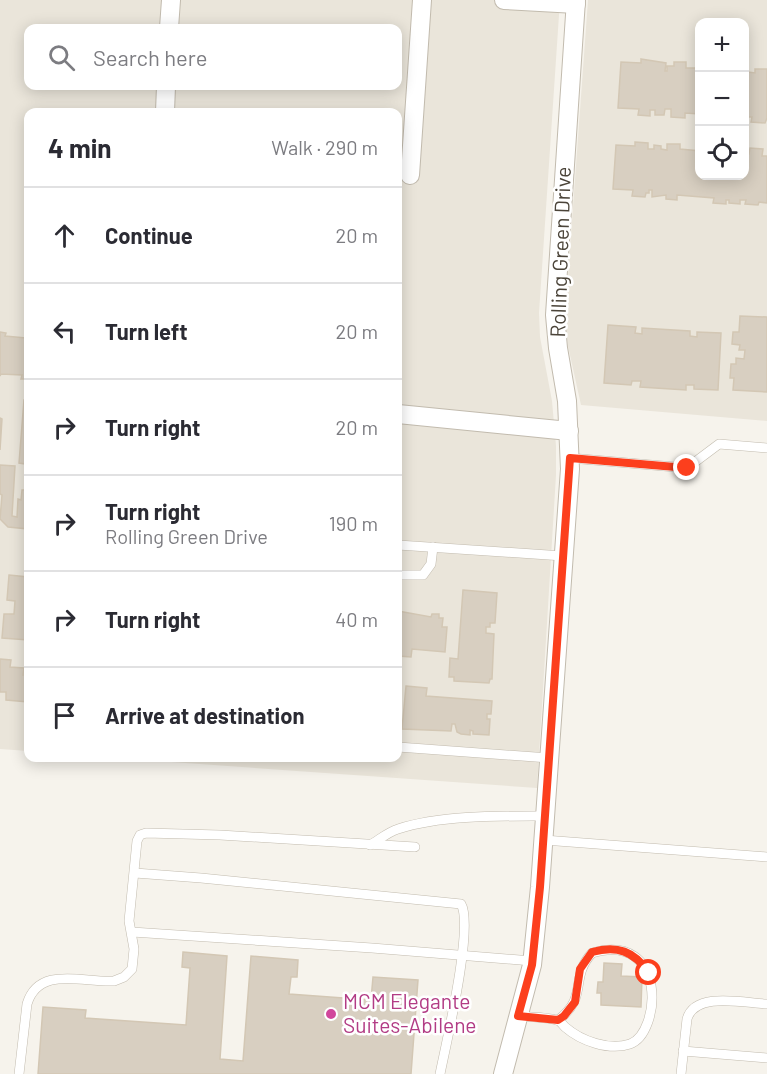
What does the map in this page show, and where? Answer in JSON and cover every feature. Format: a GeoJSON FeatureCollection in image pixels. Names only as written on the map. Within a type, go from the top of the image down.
{"type":"FeatureCollection","features":[{"type":"Feature","properties":{"kind":"street"},"geometry":{"type":"LineString","coordinates":[[169,24],[171,0]]}},
{"type":"Feature","properties":{"kind":"street"},"geometry":{"type":"LineString","coordinates":[[410,175],[422,0]]}},
{"type":"Feature","properties":{"kind":"street"},"geometry":{"type":"LineString","coordinates":[[504,0],[576,2]]}},
{"type":"Feature","properties":{"kind":"street","name":"Rolling Green Drive"},"geometry":{"type":"LineString","coordinates":[[503,1074],[532,961],[544,840],[570,458],[567,401],[555,315],[576,2]]}},
{"type":"Feature","properties":{"kind":"street"},"geometry":{"type":"LineString","coordinates":[[165,108],[166,90]]}},
{"type":"Feature","properties":{"kind":"street"},"geometry":{"type":"LineString","coordinates":[[402,414],[569,431]]}},
{"type":"Feature","properties":{"kind":"lane"},"geometry":{"type":"LineString","coordinates":[[570,458],[687,468],[719,444],[767,448]]}},
{"type":"Feature","properties":{"kind":"lane"},"geometry":{"type":"LineString","coordinates":[[402,545],[563,556]]}},
{"type":"Feature","properties":{"kind":"lane"},"geometry":{"type":"LineString","coordinates":[[402,575],[423,575],[431,564],[433,547]]}},
{"type":"Feature","properties":{"kind":"lane"},"geometry":{"type":"LineString","coordinates":[[402,747],[549,758]]}},
{"type":"Feature","properties":{"kind":"lane"},"geometry":{"type":"LineString","coordinates":[[369,845],[396,830],[425,823],[500,816],[545,816]]}},
{"type":"Feature","properties":{"kind":"lane"},"geometry":{"type":"LineString","coordinates":[[20,1074],[24,1016],[30,993],[38,984],[49,979],[102,981],[124,977],[132,969],[134,949],[129,921],[137,841],[140,835],[146,833],[220,835],[415,847]]}},
{"type":"Feature","properties":{"kind":"lane"},"geometry":{"type":"LineString","coordinates":[[544,840],[767,857]]}},
{"type":"Feature","properties":{"kind":"lane"},"geometry":{"type":"LineString","coordinates":[[135,873],[461,904],[464,909],[461,955],[440,1074]]}},
{"type":"Feature","properties":{"kind":"lane"},"geometry":{"type":"LineString","coordinates":[[132,932],[532,961]]}},
{"type":"Feature","properties":{"kind":"lane"},"geometry":{"type":"LineString","coordinates":[[518,1016],[558,1020],[565,1028],[591,1041],[608,1046],[630,1044],[638,1039],[646,1029],[652,984],[649,973],[634,956],[623,950],[592,952],[580,969],[575,1002],[570,1010],[558,1020]]}},
{"type":"Feature","properties":{"kind":"lane"},"geometry":{"type":"LineString","coordinates":[[681,1074],[687,1019],[689,1012],[696,1006],[707,1001],[767,1004]]}},
{"type":"Feature","properties":{"kind":"lane"},"geometry":{"type":"LineString","coordinates":[[683,1052],[767,1058]]}},
{"type":"Feature","properties":{"kind":"shaded area"},"geometry":{"type":"Polygon","coordinates":[[[0,0],[560,0],[539,313],[540,337],[552,401],[556,475],[537,788],[171,762],[402,762],[402,108],[24,108],[24,751],[0,749],[0,0]]]}},
{"type":"Feature","properties":{"kind":"shaded area"},"geometry":{"type":"Polygon","coordinates":[[[588,0],[767,0],[767,421],[581,405],[568,346],[565,317],[588,0]]]}},
{"type":"Feature","properties":{"kind":"building"},"geometry":{"type":"Polygon","coordinates":[[[641,59],[666,63],[665,71],[667,71],[667,66],[674,66],[674,62],[686,62],[686,68],[695,68],[695,114],[685,113],[685,118],[671,117],[671,109],[665,109],[664,115],[655,115],[655,110],[650,110],[650,116],[638,115],[639,109],[618,108],[621,62],[641,63],[641,59]]]}},
{"type":"Feature","properties":{"kind":"building"},"geometry":{"type":"Polygon","coordinates":[[[755,69],[767,69],[767,118],[765,123],[751,122],[752,117],[749,117],[749,72],[755,73],[755,69]]]}},
{"type":"Feature","properties":{"kind":"building"},"geometry":{"type":"Polygon","coordinates":[[[635,142],[648,143],[648,149],[654,149],[654,145],[667,150],[667,144],[680,144],[680,149],[695,150],[695,180],[749,180],[750,148],[763,149],[762,156],[767,156],[767,203],[745,204],[746,200],[740,200],[740,204],[729,203],[729,200],[726,200],[726,204],[713,203],[714,198],[677,195],[677,200],[666,199],[666,195],[652,197],[652,190],[646,193],[645,197],[632,196],[633,190],[613,189],[616,145],[635,146],[635,142]]]}},
{"type":"Feature","properties":{"kind":"building"},"geometry":{"type":"Polygon","coordinates":[[[740,316],[767,317],[767,392],[733,390],[734,378],[730,378],[731,364],[736,364],[736,358],[744,359],[745,350],[739,350],[740,345],[732,344],[733,332],[739,332],[740,316]]]}},
{"type":"Feature","properties":{"kind":"building"},"geometry":{"type":"Polygon","coordinates":[[[608,325],[636,327],[635,333],[642,334],[642,328],[690,331],[690,336],[697,337],[697,332],[721,333],[718,390],[694,389],[694,385],[686,385],[686,390],[640,387],[641,381],[632,381],[631,385],[604,383],[608,325]]]}},
{"type":"Feature","properties":{"kind":"building"},"geometry":{"type":"Polygon","coordinates":[[[0,332],[6,333],[5,336],[24,338],[24,379],[21,379],[22,375],[1,374],[0,376],[0,332]]]}},
{"type":"Feature","properties":{"kind":"building"},"geometry":{"type":"Polygon","coordinates":[[[24,400],[24,464],[19,463],[24,400]]]}},
{"type":"Feature","properties":{"kind":"building"},"geometry":{"type":"Polygon","coordinates":[[[0,418],[2,419],[0,450],[0,418]]]}},
{"type":"Feature","properties":{"kind":"building"},"geometry":{"type":"Polygon","coordinates":[[[0,465],[15,466],[12,516],[17,517],[18,499],[21,500],[22,490],[24,490],[24,529],[8,527],[0,519],[2,495],[0,494],[0,465]]]}},
{"type":"Feature","properties":{"kind":"building"},"geometry":{"type":"Polygon","coordinates":[[[9,575],[24,577],[24,640],[2,638],[4,614],[14,614],[15,601],[7,600],[9,575]]]}},
{"type":"Feature","properties":{"kind":"building"},"geometry":{"type":"Polygon","coordinates":[[[463,590],[497,593],[495,623],[490,623],[490,627],[486,627],[486,633],[494,634],[492,679],[489,683],[454,681],[454,677],[449,677],[450,658],[458,659],[463,590]]]}},
{"type":"Feature","properties":{"kind":"building"},"geometry":{"type":"Polygon","coordinates":[[[402,612],[431,617],[432,614],[439,614],[439,618],[443,618],[442,627],[447,627],[445,652],[412,649],[411,657],[402,656],[402,612]]]}},
{"type":"Feature","properties":{"kind":"building"},"geometry":{"type":"Polygon","coordinates":[[[0,659],[11,660],[10,667],[24,668],[24,702],[6,700],[6,692],[0,692],[0,659]]]}},
{"type":"Feature","properties":{"kind":"building"},"geometry":{"type":"Polygon","coordinates":[[[406,686],[427,688],[426,696],[492,701],[491,714],[487,714],[487,719],[490,719],[489,735],[473,734],[470,730],[470,735],[461,734],[457,732],[455,724],[452,724],[451,731],[402,729],[406,686]]]}},
{"type":"Feature","properties":{"kind":"building","name":"MCM Elegante Suites-Abilene"},"geometry":{"type":"Polygon","coordinates":[[[183,952],[227,956],[220,1059],[243,1061],[251,956],[298,960],[297,977],[291,977],[289,994],[371,1000],[373,977],[418,980],[411,1074],[38,1074],[43,1007],[86,1010],[85,1018],[186,1025],[190,968],[182,967],[183,952]]]}},
{"type":"Feature","properties":{"kind":"building"},"geometry":{"type":"Polygon","coordinates":[[[604,963],[622,964],[621,976],[642,977],[641,1007],[601,1005],[601,993],[597,993],[598,982],[603,982],[604,963]]]}},
{"type":"Feature","properties":{"kind":"place","name":"MCM Elegante Suites-Abilene"},"geometry":{"type":"Point","coordinates":[331,1014]}},
{"type":"Feature","properties":{"kind":"route"},"geometry":{"type":"LineString","coordinates":[[649,973],[642,963],[623,950],[592,952],[580,969],[575,1002],[564,1016],[558,1020],[518,1016],[532,965],[540,887],[570,458],[687,468]]}}]}
